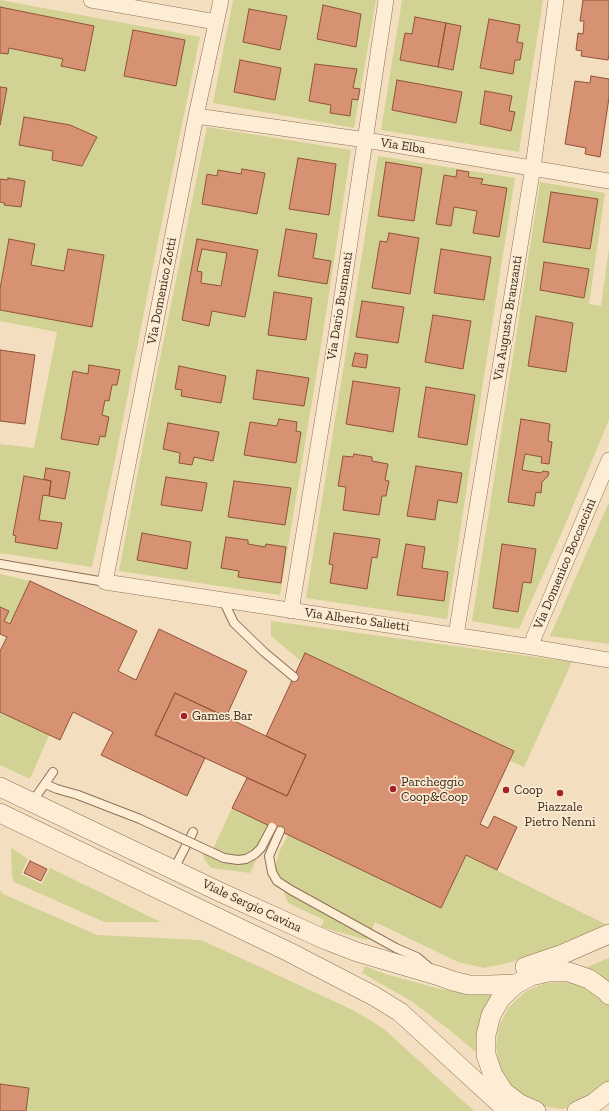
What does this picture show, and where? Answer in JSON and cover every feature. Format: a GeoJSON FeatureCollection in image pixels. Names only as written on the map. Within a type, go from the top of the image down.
{"type":"FeatureCollection","features":[{"type":"Feature","properties":{"kind":"street"},"geometry":{"type":"LineString","coordinates":[[91,0],[216,22]]}},
{"type":"Feature","properties":{"kind":"street","name":"Via Domenico Zotti"},"geometry":{"type":"LineString","coordinates":[[105,582],[196,116],[221,0]]}},
{"type":"Feature","properties":{"kind":"street","name":"Via Dario Busmanti"},"geometry":{"type":"LineString","coordinates":[[290,611],[366,140],[386,0]]}},
{"type":"Feature","properties":{"kind":"street","name":"Via Augusto Branzanti"},"geometry":{"type":"LineString","coordinates":[[456,635],[533,168],[556,0]]}},
{"type":"Feature","properties":{"kind":"street","name":"Via Elba"},"geometry":{"type":"LineString","coordinates":[[196,116],[366,140],[609,181]]}},
{"type":"Feature","properties":{"kind":"street","name":"Via Domenico Boccaccini"},"geometry":{"type":"LineString","coordinates":[[532,647],[534,637],[609,460]]}},
{"type":"Feature","properties":{"kind":"street","name":"Via Alberto Salietti"},"geometry":{"type":"LineString","coordinates":[[105,582],[456,635],[609,660]]}},
{"type":"Feature","properties":{"kind":"street","name":"Viale Sergio Cavina"},"geometry":{"type":"LineString","coordinates":[[0,787],[220,892],[326,940],[357,952],[469,985],[516,984]]}},
{"type":"Feature","properties":{"kind":"street","name":"Viale Sergio Cavina"},"geometry":{"type":"LineString","coordinates":[[0,813],[289,952],[374,996],[400,1012],[523,1109]]}},
{"type":"Feature","properties":{"kind":"street"},"geometry":{"type":"LineString","coordinates":[[439,976],[474,978],[500,974],[527,967],[563,954],[609,934]]}},
{"type":"Feature","properties":{"kind":"street"},"geometry":{"type":"LineString","coordinates":[[523,1109],[504,1092],[493,1075],[488,1062],[486,1055],[486,1035],[491,1015],[501,998],[516,984],[531,976],[548,972],[571,963],[609,943]]}},
{"type":"Feature","properties":{"kind":"street","name":"Viale Sergio Cavina"},"geometry":{"type":"LineString","coordinates":[[289,952],[380,988],[400,1001],[446,1039],[504,1092]]}},
{"type":"Feature","properties":{"kind":"street"},"geometry":{"type":"LineString","coordinates":[[548,972],[569,972],[589,979],[609,995]]}},
{"type":"Feature","properties":{"kind":"street"},"geometry":{"type":"LineString","coordinates":[[577,1111],[594,1104],[609,1092]]}},
{"type":"Feature","properties":{"kind":"street"},"geometry":{"type":"LineString","coordinates":[[605,1111],[608,1104],[609,1092]]}},
{"type":"Feature","properties":{"kind":"lane"},"geometry":{"type":"LineString","coordinates":[[0,564],[105,582]]}},
{"type":"Feature","properties":{"kind":"lane"},"geometry":{"type":"LineString","coordinates":[[223,600],[234,622],[264,652],[294,677]]}},
{"type":"Feature","properties":{"kind":"lane"},"geometry":{"type":"LineString","coordinates":[[28,801],[37,794],[53,772]]}},
{"type":"Feature","properties":{"kind":"lane"},"geometry":{"type":"LineString","coordinates":[[45,784],[140,819],[224,858],[238,860],[246,859],[255,854],[261,848],[272,827]]}},
{"type":"Feature","properties":{"kind":"lane"},"geometry":{"type":"LineString","coordinates":[[280,831],[269,856],[272,872],[277,880],[291,890],[396,948],[417,957],[439,976]]}},
{"type":"Feature","properties":{"kind":"lane"},"geometry":{"type":"LineString","coordinates":[[174,869],[193,832]]}},
{"type":"Feature","properties":{"kind":"green space"},"geometry":{"type":"Polygon","coordinates":[[[0,0],[200,37],[92,567],[0,553],[0,444],[34,448],[57,332],[0,321],[0,0]]]}},
{"type":"Feature","properties":{"kind":"green space"},"geometry":{"type":"Polygon","coordinates":[[[233,0],[376,0],[354,128],[213,103],[233,0]]]}},
{"type":"Feature","properties":{"kind":"green space"},"geometry":{"type":"Polygon","coordinates":[[[402,0],[543,0],[519,152],[381,130],[402,0]]]}},
{"type":"Feature","properties":{"kind":"green space"},"geometry":{"type":"Polygon","coordinates":[[[207,127],[351,150],[318,365],[280,595],[119,571],[151,403],[207,127]]]}},
{"type":"Feature","properties":{"kind":"green space"},"geometry":{"type":"Polygon","coordinates":[[[378,156],[515,178],[447,619],[306,598],[378,156]]]}},
{"type":"Feature","properties":{"kind":"green space"},"geometry":{"type":"Polygon","coordinates":[[[540,182],[605,193],[589,304],[601,306],[609,248],[609,420],[519,629],[472,621],[540,182]]]}},
{"type":"Feature","properties":{"kind":"green space"},"geometry":{"type":"Polygon","coordinates":[[[609,502],[609,644],[550,636],[609,502]]]}},
{"type":"Feature","properties":{"kind":"green space"},"geometry":{"type":"Polygon","coordinates":[[[0,574],[30,581],[10,624],[4,621],[9,611],[0,607],[0,574]]]}},
{"type":"Feature","properties":{"kind":"green space"},"geometry":{"type":"Polygon","coordinates":[[[271,621],[572,662],[524,767],[510,761],[514,751],[305,653],[301,661],[271,636],[271,621]]]}},
{"type":"Feature","properties":{"kind":"green space"},"geometry":{"type":"Polygon","coordinates":[[[0,712],[49,735],[30,779],[0,765],[0,712]]]}},
{"type":"Feature","properties":{"kind":"green space"},"geometry":{"type":"Polygon","coordinates":[[[232,808],[272,827],[250,873],[211,868],[204,859],[202,846],[212,851],[232,808]]]}},
{"type":"Feature","properties":{"kind":"green space"},"geometry":{"type":"Polygon","coordinates":[[[288,835],[441,908],[466,855],[607,925],[609,924],[608,925],[557,946],[512,962],[484,968],[458,962],[375,922],[367,940],[321,927],[324,920],[288,903],[275,868],[279,852],[288,835]]]}},
{"type":"Feature","properties":{"kind":"green space"},"geometry":{"type":"Polygon","coordinates":[[[11,848],[28,859],[21,874],[42,884],[50,868],[161,922],[104,922],[14,882],[12,877],[11,848]]]}},
{"type":"Feature","properties":{"kind":"green space"},"geometry":{"type":"Polygon","coordinates":[[[0,890],[3,894],[97,935],[201,940],[355,1011],[384,1029],[474,1111],[0,1111],[0,890]]]}},
{"type":"Feature","properties":{"kind":"green space"},"geometry":{"type":"Polygon","coordinates":[[[609,958],[609,983],[583,969],[606,959],[609,958]]]}},
{"type":"Feature","properties":{"kind":"green space"},"geometry":{"type":"Polygon","coordinates":[[[365,966],[385,974],[440,989],[465,993],[494,993],[480,1022],[476,1036],[478,1054],[413,1002],[362,973],[365,966]]]}},
{"type":"Feature","properties":{"kind":"green space"},"geometry":{"type":"Polygon","coordinates":[[[567,982],[589,988],[606,1001],[609,1006],[609,1084],[580,1105],[561,1109],[541,1106],[523,1097],[509,1083],[499,1066],[496,1046],[499,1026],[509,1007],[525,992],[545,983],[567,982]]]}},
{"type":"Feature","properties":{"kind":"building"},"geometry":{"type":"Polygon","coordinates":[[[583,0],[609,0],[608,60],[581,56],[582,51],[576,50],[578,33],[583,34],[584,21],[580,21],[583,0]]]}},
{"type":"Feature","properties":{"kind":"building"},"geometry":{"type":"Polygon","coordinates":[[[323,5],[361,14],[356,47],[317,39],[323,5]]]}},
{"type":"Feature","properties":{"kind":"building"},"geometry":{"type":"Polygon","coordinates":[[[0,7],[94,26],[85,71],[61,66],[63,59],[9,48],[8,54],[0,53],[0,7]]]}},
{"type":"Feature","properties":{"kind":"building"},"geometry":{"type":"Polygon","coordinates":[[[249,9],[287,16],[280,50],[243,42],[249,9]]]}},
{"type":"Feature","properties":{"kind":"building"},"geometry":{"type":"Polygon","coordinates":[[[415,17],[446,23],[438,67],[400,60],[405,33],[412,34],[415,17]]]}},
{"type":"Feature","properties":{"kind":"building"},"geometry":{"type":"Polygon","coordinates":[[[489,19],[520,25],[517,42],[523,43],[520,60],[515,60],[513,74],[480,68],[489,19]]]}},
{"type":"Feature","properties":{"kind":"building"},"geometry":{"type":"Polygon","coordinates":[[[446,23],[461,26],[453,70],[438,67],[446,23]]]}},
{"type":"Feature","properties":{"kind":"building"},"geometry":{"type":"Polygon","coordinates":[[[133,30],[185,40],[176,86],[124,76],[133,30]]]}},
{"type":"Feature","properties":{"kind":"building"},"geometry":{"type":"Polygon","coordinates":[[[240,60],[281,68],[275,100],[234,92],[240,60]]]}},
{"type":"Feature","properties":{"kind":"building"},"geometry":{"type":"Polygon","coordinates":[[[315,64],[357,69],[353,88],[360,89],[358,100],[352,99],[350,116],[330,113],[331,105],[309,101],[315,64]]]}},
{"type":"Feature","properties":{"kind":"building"},"geometry":{"type":"Polygon","coordinates":[[[591,76],[609,79],[609,98],[600,157],[585,154],[586,148],[565,144],[575,81],[590,83],[591,76]]]}},
{"type":"Feature","properties":{"kind":"building"},"geometry":{"type":"Polygon","coordinates":[[[397,80],[462,92],[456,123],[392,110],[397,80]]]}},
{"type":"Feature","properties":{"kind":"building"},"geometry":{"type":"Polygon","coordinates":[[[0,87],[7,88],[0,125],[0,87]]]}},
{"type":"Feature","properties":{"kind":"building"},"geometry":{"type":"Polygon","coordinates":[[[485,91],[512,96],[509,111],[515,112],[511,131],[480,124],[485,91]]]}},
{"type":"Feature","properties":{"kind":"building"},"geometry":{"type":"Polygon","coordinates":[[[24,117],[70,125],[97,137],[82,166],[52,160],[53,151],[19,145],[24,117]]]}},
{"type":"Feature","properties":{"kind":"building"},"geometry":{"type":"Polygon","coordinates":[[[298,158],[336,164],[329,215],[289,209],[298,158]]]}},
{"type":"Feature","properties":{"kind":"building"},"geometry":{"type":"Polygon","coordinates":[[[386,162],[422,168],[414,221],[378,216],[386,162]]]}},
{"type":"Feature","properties":{"kind":"building"},"geometry":{"type":"Polygon","coordinates":[[[242,169],[265,173],[257,214],[202,204],[207,174],[217,176],[218,170],[241,174],[242,169]]]}},
{"type":"Feature","properties":{"kind":"building"},"geometry":{"type":"Polygon","coordinates":[[[457,170],[469,172],[468,177],[483,179],[481,184],[507,188],[499,237],[473,233],[477,211],[454,207],[451,226],[436,224],[444,175],[456,177],[457,170]]]}},
{"type":"Feature","properties":{"kind":"building"},"geometry":{"type":"Polygon","coordinates":[[[8,178],[25,181],[21,207],[4,205],[5,203],[0,202],[0,179],[8,180],[8,178]]]}},
{"type":"Feature","properties":{"kind":"building"},"geometry":{"type":"Polygon","coordinates":[[[551,192],[598,199],[590,249],[543,242],[551,192]]]}},
{"type":"Feature","properties":{"kind":"building"},"geometry":{"type":"Polygon","coordinates":[[[286,229],[317,234],[313,258],[331,261],[327,284],[278,276],[286,229]]]}},
{"type":"Feature","properties":{"kind":"building"},"geometry":{"type":"Polygon","coordinates":[[[389,233],[419,238],[410,294],[372,288],[380,241],[387,242],[389,233]]]}},
{"type":"Feature","properties":{"kind":"building"},"geometry":{"type":"Polygon","coordinates":[[[9,239],[35,244],[31,265],[64,271],[68,249],[104,255],[92,327],[0,310],[0,289],[9,239]]]}},
{"type":"Feature","properties":{"kind":"building"},"geometry":{"type":"Polygon","coordinates":[[[197,239],[258,250],[245,317],[212,311],[209,326],[182,320],[197,239]],[[202,249],[197,271],[202,272],[201,283],[221,286],[227,253],[202,249]]]}},
{"type":"Feature","properties":{"kind":"building"},"geometry":{"type":"Polygon","coordinates":[[[441,249],[491,257],[484,300],[434,293],[441,249]]]}},
{"type":"Feature","properties":{"kind":"building"},"geometry":{"type":"Polygon","coordinates":[[[544,262],[589,269],[584,298],[540,290],[544,262]]]}},
{"type":"Feature","properties":{"kind":"building"},"geometry":{"type":"Polygon","coordinates":[[[274,292],[312,298],[306,340],[268,335],[274,292]]]}},
{"type":"Feature","properties":{"kind":"building"},"geometry":{"type":"Polygon","coordinates":[[[362,301],[404,307],[398,343],[356,337],[362,301]]]}},
{"type":"Feature","properties":{"kind":"building"},"geometry":{"type":"Polygon","coordinates":[[[433,315],[471,321],[463,369],[425,362],[433,315]]]}},
{"type":"Feature","properties":{"kind":"building"},"geometry":{"type":"Polygon","coordinates":[[[536,316],[573,323],[566,372],[528,366],[536,316]]]}},
{"type":"Feature","properties":{"kind":"building"},"geometry":{"type":"Polygon","coordinates":[[[0,350],[35,355],[25,424],[0,421],[0,350]]]}},
{"type":"Feature","properties":{"kind":"building"},"geometry":{"type":"Polygon","coordinates":[[[355,353],[368,355],[366,368],[352,366],[355,353]]]}},
{"type":"Feature","properties":{"kind":"building"},"geometry":{"type":"Polygon","coordinates":[[[89,365],[120,370],[117,385],[112,385],[109,401],[105,400],[102,415],[109,417],[105,437],[100,436],[98,445],[61,439],[73,371],[88,374],[89,365]]]}},
{"type":"Feature","properties":{"kind":"building"},"geometry":{"type":"Polygon","coordinates":[[[179,366],[226,376],[221,403],[181,396],[182,390],[175,389],[179,366]]]}},
{"type":"Feature","properties":{"kind":"building"},"geometry":{"type":"Polygon","coordinates":[[[257,370],[309,378],[304,406],[253,399],[257,370]]]}},
{"type":"Feature","properties":{"kind":"building"},"geometry":{"type":"Polygon","coordinates":[[[353,381],[400,388],[393,432],[346,424],[353,381]]]}},
{"type":"Feature","properties":{"kind":"building"},"geometry":{"type":"Polygon","coordinates":[[[426,387],[475,395],[467,445],[418,437],[426,387]]]}},
{"type":"Feature","properties":{"kind":"building"},"geometry":{"type":"Polygon","coordinates":[[[279,419],[297,422],[296,431],[301,432],[296,463],[244,455],[250,422],[277,426],[279,419]]]}},
{"type":"Feature","properties":{"kind":"building"},"geometry":{"type":"Polygon","coordinates":[[[521,419],[550,424],[548,441],[552,442],[549,464],[541,463],[542,457],[525,454],[522,470],[541,473],[543,471],[549,472],[548,476],[542,482],[541,493],[536,492],[534,506],[508,502],[521,419]]]}},
{"type":"Feature","properties":{"kind":"building"},"geometry":{"type":"Polygon","coordinates":[[[168,423],[219,432],[213,461],[194,457],[192,465],[179,463],[180,453],[163,449],[168,423]]]}},
{"type":"Feature","properties":{"kind":"building"},"geometry":{"type":"Polygon","coordinates":[[[354,454],[372,457],[372,461],[388,464],[385,480],[389,481],[386,496],[382,496],[379,515],[343,510],[346,487],[338,486],[343,456],[353,457],[354,454]]]}},
{"type":"Feature","properties":{"kind":"building"},"geometry":{"type":"Polygon","coordinates":[[[416,466],[462,473],[457,503],[438,500],[435,520],[407,516],[416,466]]]}},
{"type":"Feature","properties":{"kind":"building"},"geometry":{"type":"Polygon","coordinates":[[[46,468],[70,472],[65,499],[49,496],[51,481],[44,479],[46,468]]]}},
{"type":"Feature","properties":{"kind":"building"},"geometry":{"type":"Polygon","coordinates":[[[24,476],[51,481],[49,496],[43,495],[39,520],[62,523],[57,549],[15,542],[16,536],[13,535],[24,476]]]}},
{"type":"Feature","properties":{"kind":"building"},"geometry":{"type":"Polygon","coordinates":[[[166,477],[207,483],[202,511],[161,505],[166,477]]]}},
{"type":"Feature","properties":{"kind":"building"},"geometry":{"type":"Polygon","coordinates":[[[234,481],[291,488],[285,525],[228,517],[234,481]]]}},
{"type":"Feature","properties":{"kind":"building"},"geometry":{"type":"Polygon","coordinates":[[[142,533],[191,542],[187,569],[137,560],[142,533]]]}},
{"type":"Feature","properties":{"kind":"building"},"geometry":{"type":"Polygon","coordinates":[[[334,533],[380,539],[377,558],[372,557],[367,589],[330,583],[333,565],[329,564],[334,533]]]}},
{"type":"Feature","properties":{"kind":"building"},"geometry":{"type":"Polygon","coordinates":[[[226,537],[248,540],[248,544],[265,547],[266,544],[286,547],[281,583],[238,577],[239,571],[221,568],[226,537]]]}},
{"type":"Feature","properties":{"kind":"building"},"geometry":{"type":"Polygon","coordinates":[[[406,544],[425,547],[422,568],[448,572],[444,601],[397,595],[406,544]]]}},
{"type":"Feature","properties":{"kind":"building"},"geometry":{"type":"Polygon","coordinates":[[[502,544],[536,549],[531,583],[523,582],[518,612],[493,608],[502,544]]]}},
{"type":"Feature","properties":{"kind":"building"},"geometry":{"type":"Polygon","coordinates":[[[30,581],[137,631],[118,671],[136,680],[159,629],[247,671],[226,717],[175,693],[155,735],[205,758],[187,796],[101,755],[113,732],[73,712],[60,740],[0,712],[0,651],[7,637],[0,634],[0,607],[9,611],[4,621],[10,624],[30,581]]]}},
{"type":"Feature","properties":{"kind":"building","name":"Parcheggio Coop&Coop"},"geometry":{"type":"Polygon","coordinates":[[[305,653],[514,751],[480,824],[488,828],[494,816],[517,827],[497,870],[466,855],[441,908],[232,808],[247,778],[287,796],[306,755],[266,736],[305,653]]]}},
{"type":"Feature","properties":{"kind":"building"},"geometry":{"type":"Polygon","coordinates":[[[175,693],[306,755],[287,796],[155,735],[175,693]]]}},
{"type":"Feature","properties":{"kind":"building"},"geometry":{"type":"Polygon","coordinates":[[[30,861],[47,869],[41,881],[24,873],[30,861]]]}},
{"type":"Feature","properties":{"kind":"building"},"geometry":{"type":"Polygon","coordinates":[[[0,1084],[29,1088],[26,1111],[0,1111],[0,1084]]]}},
{"type":"Feature","properties":{"kind":"place","name":"Games Bar"},"geometry":{"type":"Point","coordinates":[184,716]}},
{"type":"Feature","properties":{"kind":"place","name":"Parcheggio Coop&Coop"},"geometry":{"type":"Point","coordinates":[393,789]}},
{"type":"Feature","properties":{"kind":"place","name":"Coop"},"geometry":{"type":"Point","coordinates":[506,790]}},
{"type":"Feature","properties":{"kind":"place","name":"Piazzale Pietro Nenni"},"geometry":{"type":"Point","coordinates":[560,793]}}]}
